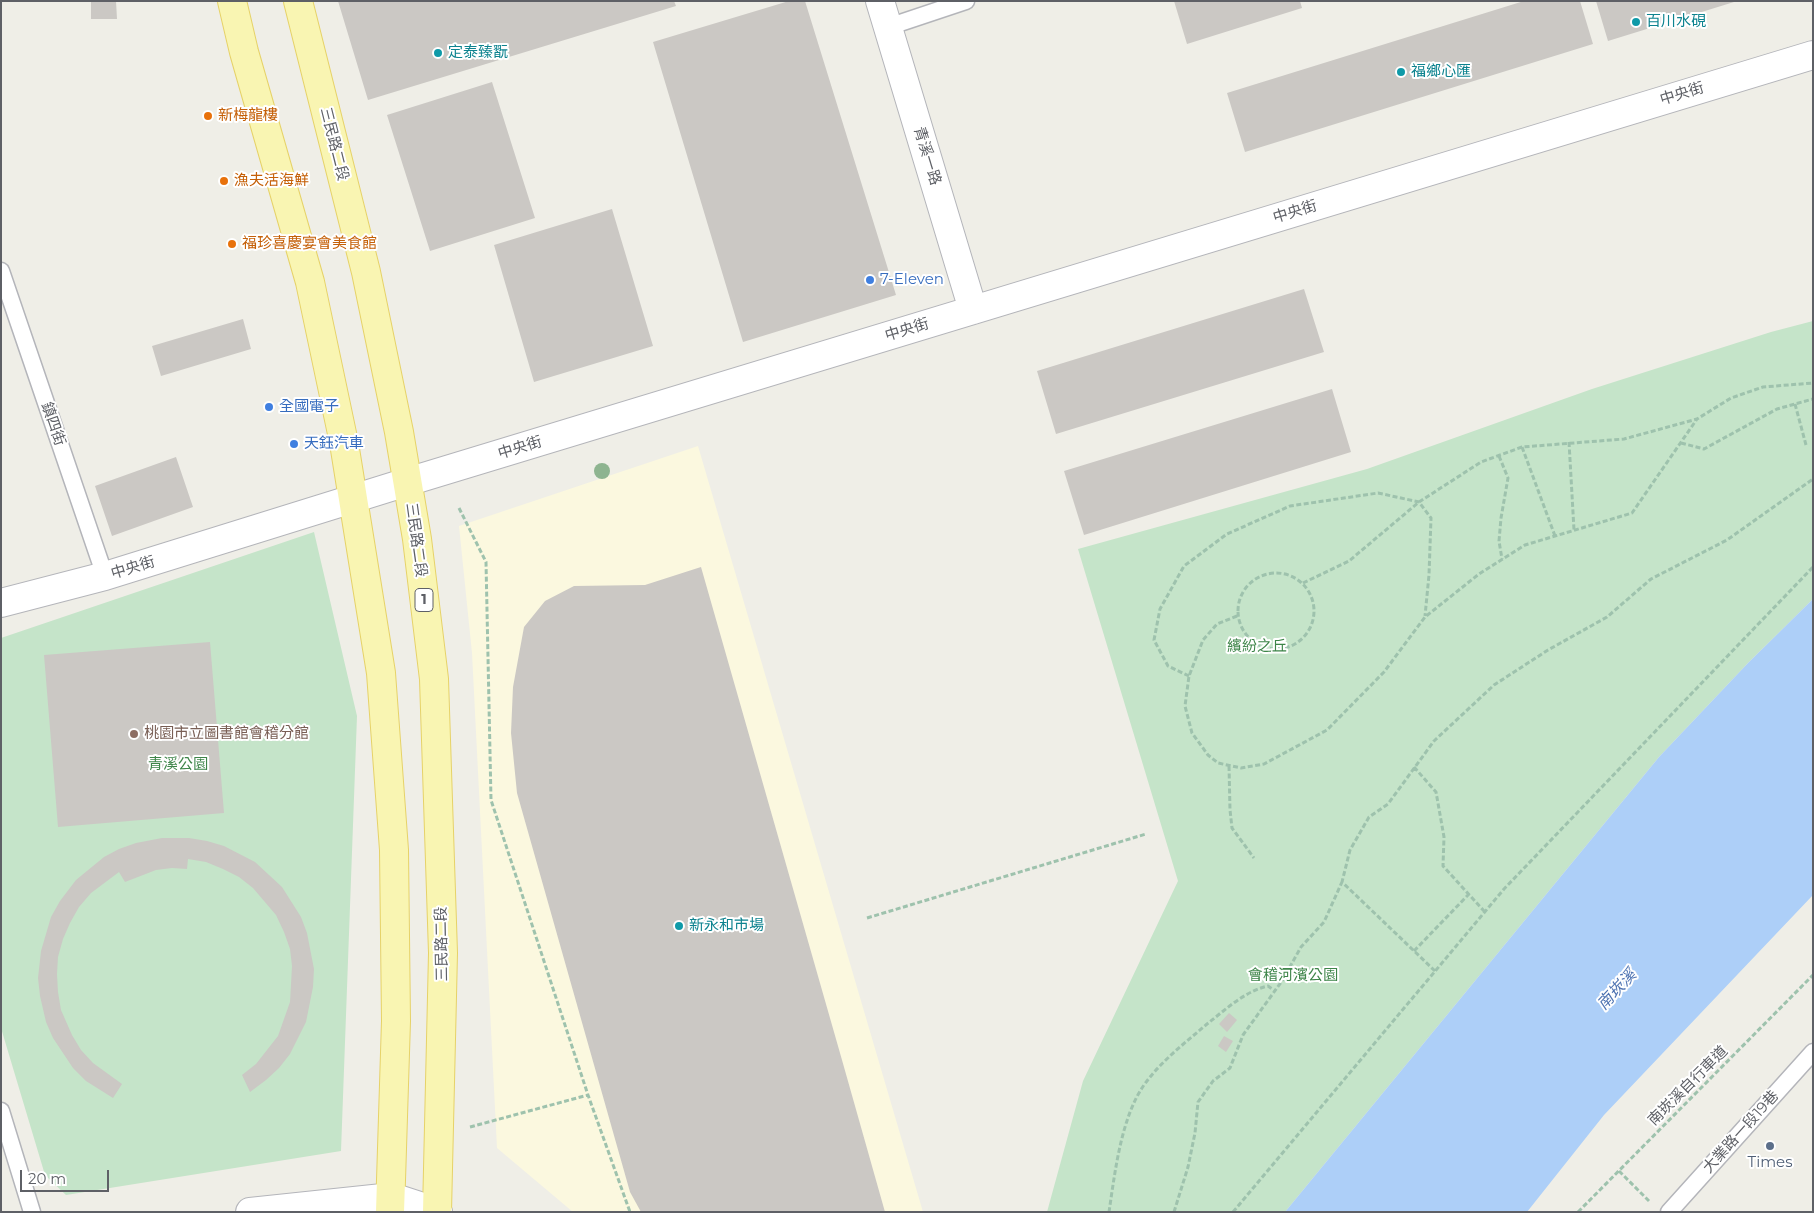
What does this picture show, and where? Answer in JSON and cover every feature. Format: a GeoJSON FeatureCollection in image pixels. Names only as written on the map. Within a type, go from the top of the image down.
{"type":"FeatureCollection","features":[{"type":"Feature","properties":{"kind":"main road"},"geometry":{"type":"LineString","coordinates":[[232,1],[244,52],[310,282],[344,443],[381,674],[394,850],[396,1021],[391,1204]]}},
{"type":"Feature","properties":{"kind":"main road","name":"三民路二段"},"geometry":{"type":"LineString","coordinates":[[298,1],[366,272],[400,432],[417,539],[434,679],[443,953],[437,1212]]}},
{"type":"Feature","properties":{"kind":"street","name":"青溪一路"},"geometry":{"type":"LineString","coordinates":[[880,1],[973,310]]}},
{"type":"Feature","properties":{"kind":"street","name":"中央街"},"geometry":{"type":"LineString","coordinates":[[1,603],[105,576],[353,498],[1813,55]]}},
{"type":"Feature","properties":{"kind":"street"},"geometry":{"type":"LineString","coordinates":[[250,1212],[391,1204],[437,1212]]}},
{"type":"Feature","properties":{"kind":"lane"},"geometry":{"type":"LineString","coordinates":[[888,27],[966,1]]}},
{"type":"Feature","properties":{"kind":"lane","name":"鎮四街"},"geometry":{"type":"LineString","coordinates":[[1,271],[105,576]]}},
{"type":"Feature","properties":{"kind":"lane","name":"大業路一段19巷"},"geometry":{"type":"LineString","coordinates":[[1669,1212],[1813,1052]]}},
{"type":"Feature","properties":{"kind":"lane"},"geometry":{"type":"LineString","coordinates":[[1,1111],[32,1212]]}},
{"type":"Feature","properties":{"kind":"path"},"geometry":{"type":"LineString","coordinates":[[1303,584],[1350,561],[1419,502],[1482,462],[1522,447],[1624,439],[1697,420],[1731,398],[1762,387],[1813,383]]}},
{"type":"Feature","properties":{"kind":"path"},"geometry":{"type":"LineString","coordinates":[[1681,444],[1704,449],[1777,409],[1813,399]]}},
{"type":"Feature","properties":{"kind":"path"},"geometry":{"type":"LineString","coordinates":[[1795,404],[1806,445]]}},
{"type":"Feature","properties":{"kind":"path"},"geometry":{"type":"LineString","coordinates":[[1237,616],[1217,624],[1203,640],[1189,676],[1185,706],[1192,733],[1208,755],[1218,763],[1241,768],[1264,764],[1327,730],[1384,672],[1425,617],[1478,574],[1525,545],[1632,513],[1697,420]]}},
{"type":"Feature","properties":{"kind":"path"},"geometry":{"type":"LineString","coordinates":[[1569,442],[1574,530]]}},
{"type":"Feature","properties":{"kind":"path"},"geometry":{"type":"LineString","coordinates":[[1522,447],[1555,536]]}},
{"type":"Feature","properties":{"kind":"path"},"geometry":{"type":"LineString","coordinates":[[1499,456],[1508,478],[1499,542],[1502,559]]}},
{"type":"Feature","properties":{"kind":"path"},"geometry":{"type":"LineString","coordinates":[[1174,1212],[1188,1167],[1195,1133],[1198,1102],[1213,1080],[1230,1068],[1243,1035],[1282,981],[1301,947],[1324,922],[1342,882],[1350,850],[1369,817],[1388,804],[1434,741],[1494,685],[1548,650],[1607,617],[1651,579],[1727,540],[1813,479]]}},
{"type":"Feature","properties":{"kind":"path"},"geometry":{"type":"LineString","coordinates":[[1189,676],[1168,666],[1154,640],[1160,609],[1184,566],[1227,534],[1290,506],[1378,493],[1419,502],[1431,518],[1425,617]]}},
{"type":"Feature","properties":{"kind":"path"},"geometry":{"type":"LineString","coordinates":[[459,508],[486,562],[491,800],[588,1095],[630,1212]]}},
{"type":"Feature","properties":{"kind":"path"},"geometry":{"type":"LineString","coordinates":[[1233,1212],[1510,882],[1813,567]]}},
{"type":"Feature","properties":{"kind":"path"},"geometry":{"type":"LineString","coordinates":[[1279,572],[1292,575],[1303,584],[1310,594],[1314,606],[1314,619],[1309,630],[1301,640],[1290,647],[1276,650],[1263,647],[1250,640],[1241,629],[1237,616],[1238,602],[1243,589],[1253,579],[1265,573],[1279,572]]}},
{"type":"Feature","properties":{"kind":"path"},"geometry":{"type":"LineString","coordinates":[[1230,766],[1232,828],[1254,858]]}},
{"type":"Feature","properties":{"kind":"path"},"geometry":{"type":"LineString","coordinates":[[1414,768],[1436,792],[1444,837],[1443,866],[1484,911]]}},
{"type":"Feature","properties":{"kind":"path"},"geometry":{"type":"LineString","coordinates":[[867,918],[1146,834]]}},
{"type":"Feature","properties":{"kind":"path"},"geometry":{"type":"LineString","coordinates":[[1342,882],[1435,971]]}},
{"type":"Feature","properties":{"kind":"path"},"geometry":{"type":"LineString","coordinates":[[1414,951],[1469,894]]}},
{"type":"Feature","properties":{"kind":"path","name":"南崁溪自行車道"},"geometry":{"type":"LineString","coordinates":[[1578,1212],[1813,976]]}},
{"type":"Feature","properties":{"kind":"path"},"geometry":{"type":"LineString","coordinates":[[1109,1212],[1117,1158],[1131,1110],[1144,1085],[1169,1056],[1225,1009],[1258,988],[1268,986],[1275,991]]}},
{"type":"Feature","properties":{"kind":"path"},"geometry":{"type":"LineString","coordinates":[[470,1127],[588,1095]]}},
{"type":"Feature","properties":{"kind":"path"},"geometry":{"type":"LineString","coordinates":[[1619,1171],[1653,1205]]}},
{"type":"Feature","properties":{"kind":"shaded area","name":"新永和市場"},"geometry":{"type":"Polygon","coordinates":[[[698,446],[923,1212],[573,1212],[497,1148],[472,653],[459,526],[698,446]]]}},
{"type":"Feature","properties":{"kind":"green space"},"geometry":{"type":"Polygon","coordinates":[[[1813,321],[1813,599],[1748,663],[1659,757],[1285,1212],[1047,1212],[1083,1081],[1178,881],[1078,549],[1367,469],[1592,389],[1771,332],[1813,321]]]}},
{"type":"Feature","properties":{"kind":"green space","name":"青溪公園"},"geometry":{"type":"Polygon","coordinates":[[[314,532],[357,716],[341,1151],[66,1195],[45,1175],[1,1028],[1,638],[314,532]]]}},
{"type":"Feature","properties":{"kind":"water","name":"南崁溪"},"geometry":{"type":"Polygon","coordinates":[[[1813,599],[1813,895],[1604,1115],[1527,1212],[1285,1212],[1659,757],[1748,663],[1813,599]]]}},
{"type":"Feature","properties":{"kind":"building"},"geometry":{"type":"Polygon","coordinates":[[[91,1],[116,1],[117,19],[91,19],[91,1]]]}},
{"type":"Feature","properties":{"kind":"building","name":"定泰臻翫"},"geometry":{"type":"Polygon","coordinates":[[[338,1],[674,1],[676,6],[368,100],[338,1]]]}},
{"type":"Feature","properties":{"kind":"building"},"geometry":{"type":"Polygon","coordinates":[[[789,1],[805,1],[896,295],[743,342],[653,42],[789,1]]]}},
{"type":"Feature","properties":{"kind":"building"},"geometry":{"type":"Polygon","coordinates":[[[1174,1],[1300,1],[1302,8],[1187,44],[1174,1]]]}},
{"type":"Feature","properties":{"kind":"building","name":"福鄉心匯"},"geometry":{"type":"Polygon","coordinates":[[[1524,1],[1580,1],[1593,44],[1245,152],[1227,93],[1524,1]]]}},
{"type":"Feature","properties":{"kind":"building","name":"百川水硯"},"geometry":{"type":"Polygon","coordinates":[[[1596,1],[1734,1],[1734,2],[1608,41],[1596,1]]]}},
{"type":"Feature","properties":{"kind":"building"},"geometry":{"type":"Polygon","coordinates":[[[492,82],[535,218],[430,251],[387,115],[492,82]]]}},
{"type":"Feature","properties":{"kind":"building"},"geometry":{"type":"Polygon","coordinates":[[[612,209],[653,346],[534,382],[494,245],[612,209]]]}},
{"type":"Feature","properties":{"kind":"building"},"geometry":{"type":"Polygon","coordinates":[[[1304,289],[1324,352],[1056,434],[1037,371],[1304,289]]]}},
{"type":"Feature","properties":{"kind":"building"},"geometry":{"type":"Polygon","coordinates":[[[243,319],[251,349],[161,376],[152,346],[243,319]]]}},
{"type":"Feature","properties":{"kind":"building"},"geometry":{"type":"Polygon","coordinates":[[[1332,389],[1351,452],[1084,535],[1064,471],[1332,389]]]}},
{"type":"Feature","properties":{"kind":"building"},"geometry":{"type":"Polygon","coordinates":[[[176,457],[193,507],[112,536],[95,486],[176,457]]]}},
{"type":"Feature","properties":{"kind":"building","name":"新永和市場"},"geometry":{"type":"Polygon","coordinates":[[[701,567],[885,1212],[641,1212],[630,1192],[517,793],[511,733],[513,687],[524,627],[545,601],[574,586],[645,585],[701,567]]]}},
{"type":"Feature","properties":{"kind":"building","name":"桃園市立圖書館會稽分館"},"geometry":{"type":"Polygon","coordinates":[[[210,642],[224,813],[58,827],[44,655],[210,642]]]}},
{"type":"Feature","properties":{"kind":"building"},"geometry":{"type":"Polygon","coordinates":[[[162,838],[189,838],[207,841],[224,846],[255,862],[282,887],[301,917],[307,933],[314,969],[313,987],[306,1022],[290,1054],[279,1068],[250,1092],[242,1075],[256,1064],[278,1036],[290,1002],[292,966],[290,949],[276,915],[253,888],[239,877],[206,862],[188,859],[187,869],[156,870],[125,882],[119,872],[91,893],[79,907],[63,939],[58,957],[57,974],[61,1010],[81,1050],[93,1063],[122,1084],[113,1098],[86,1081],[73,1068],[53,1038],[46,1022],[38,978],[41,951],[51,917],[60,901],[76,880],[104,857],[136,843],[162,838]]]}},
{"type":"Feature","properties":{"kind":"building"},"geometry":{"type":"Polygon","coordinates":[[[1229,1013],[1237,1020],[1227,1032],[1219,1024],[1229,1013]]]}},
{"type":"Feature","properties":{"kind":"building"},"geometry":{"type":"Polygon","coordinates":[[[1224,1036],[1233,1041],[1226,1052],[1218,1046],[1224,1036]]]}},
{"type":"Feature","properties":{"kind":"place","name":"百川水硯"},"geometry":{"type":"Point","coordinates":[1636,22]}},
{"type":"Feature","properties":{"kind":"place","name":"定泰臻翫"},"geometry":{"type":"Point","coordinates":[438,53]}},
{"type":"Feature","properties":{"kind":"place","name":"福鄉心匯"},"geometry":{"type":"Point","coordinates":[1401,72]}},
{"type":"Feature","properties":{"kind":"place","name":"新梅龍樓"},"geometry":{"type":"Point","coordinates":[208,116]}},
{"type":"Feature","properties":{"kind":"place","name":"漁夫活海鮮"},"geometry":{"type":"Point","coordinates":[224,181]}},
{"type":"Feature","properties":{"kind":"place","name":"福珍喜慶宴會美食館"},"geometry":{"type":"Point","coordinates":[232,244]}},
{"type":"Feature","properties":{"kind":"place","name":"7-Eleven"},"geometry":{"type":"Point","coordinates":[870,280]}},
{"type":"Feature","properties":{"kind":"place","name":"全國電子"},"geometry":{"type":"Point","coordinates":[269,407]}},
{"type":"Feature","properties":{"kind":"place","name":"天鈺汽車"},"geometry":{"type":"Point","coordinates":[294,444]}},
{"type":"Feature","properties":{"kind":"place","name":"桃園市立圖書館會稽分館"},"geometry":{"type":"Point","coordinates":[134,734]}},
{"type":"Feature","properties":{"kind":"place","name":"新永和市場"},"geometry":{"type":"Point","coordinates":[679,926]}},
{"type":"Feature","properties":{"kind":"place","name":"Times"},"geometry":{"type":"Point","coordinates":[1770,1146]}},
{"type":"Feature","properties":{"kind":"park label","name":"繽紛之丘"},"geometry":{"type":"Point","coordinates":[1257,647]}},
{"type":"Feature","properties":{"kind":"park label","name":"會稽河濱公園"},"geometry":{"type":"Point","coordinates":[1293,976]}}]}
